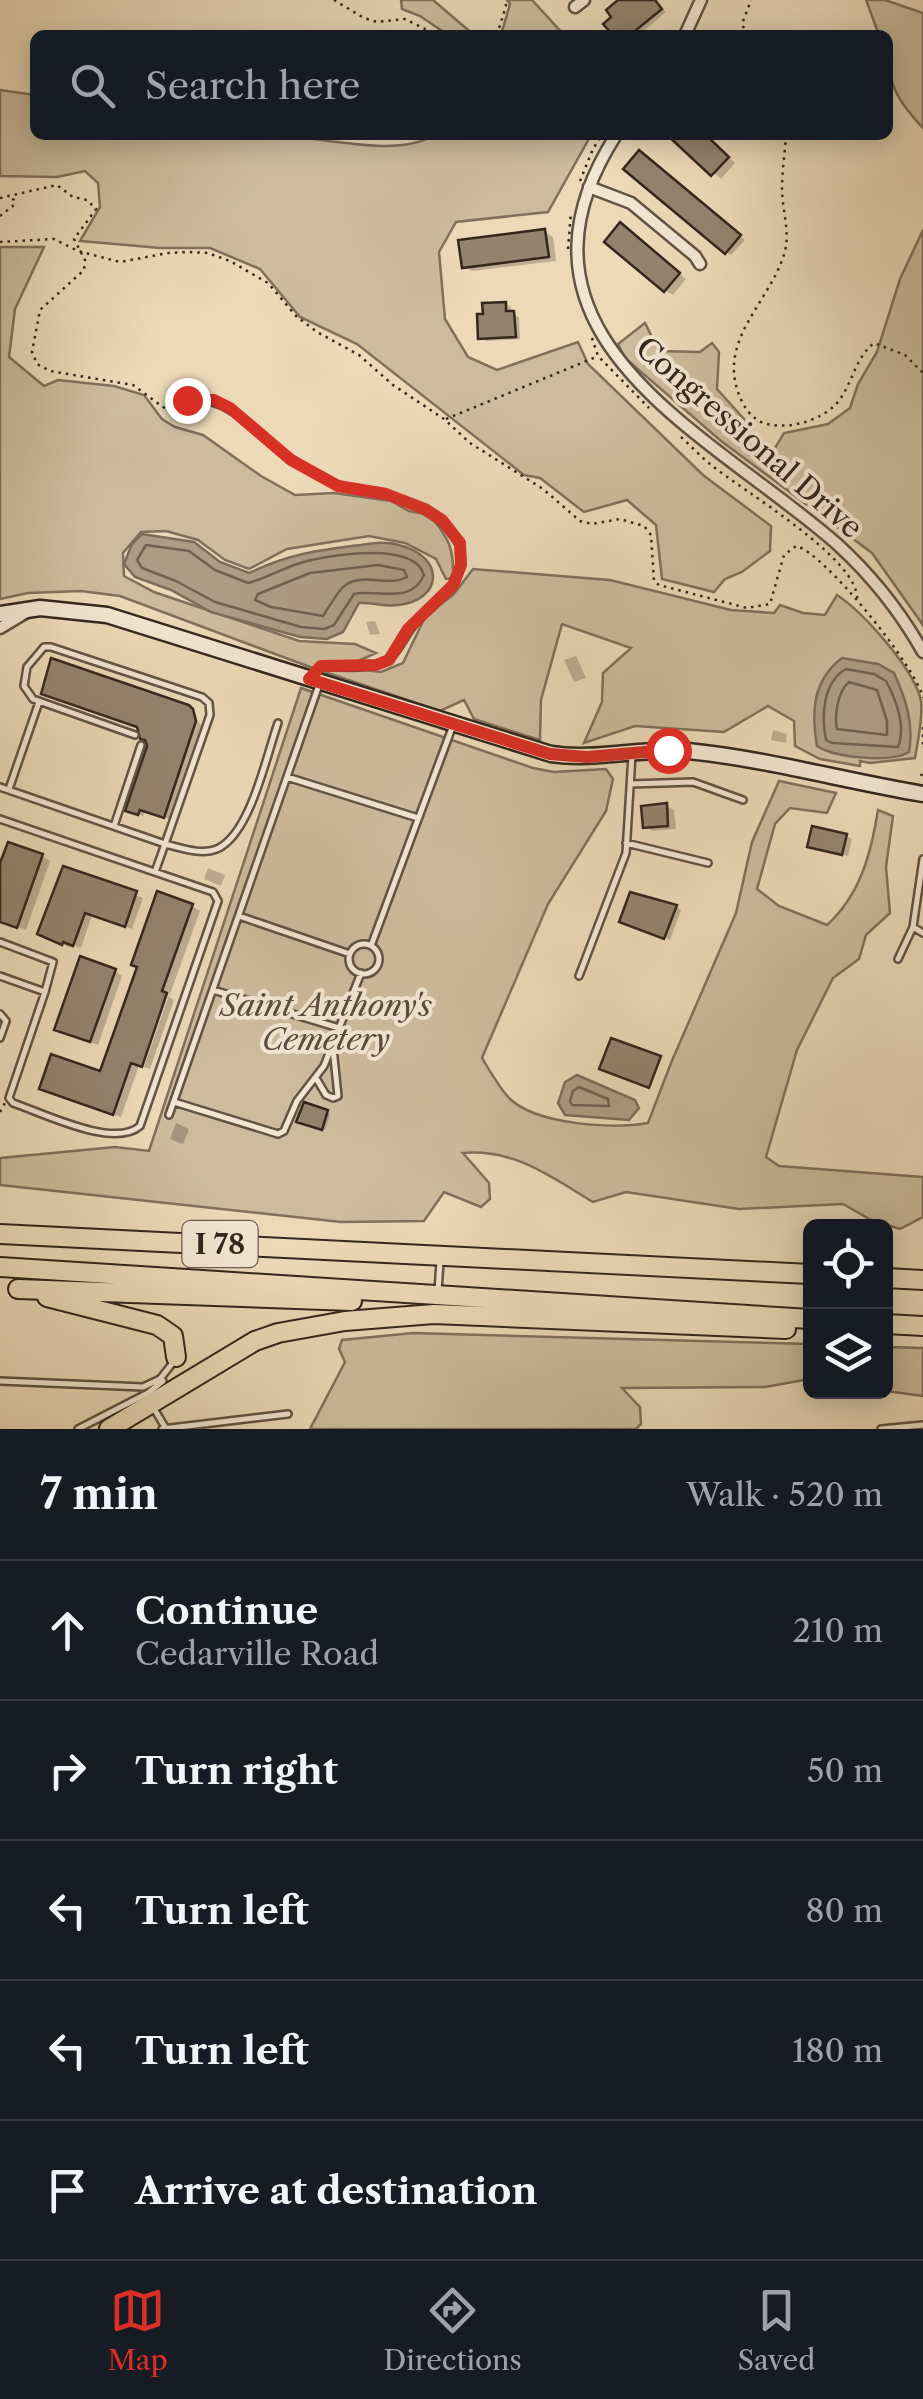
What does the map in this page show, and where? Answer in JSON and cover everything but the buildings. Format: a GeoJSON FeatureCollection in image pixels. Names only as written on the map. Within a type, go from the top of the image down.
{"type":"FeatureCollection","features":[{"type":"Feature","properties":{"kind":"highway","name":"I 78"},"geometry":{"type":"LineString","coordinates":[[0,1234],[803,1274]]}},
{"type":"Feature","properties":{"kind":"highway","name":"I 78"},"geometry":{"type":"LineString","coordinates":[[0,1267],[803,1319]]}},
{"type":"Feature","properties":{"kind":"highway"},"geometry":{"type":"LineString","coordinates":[[893,1276],[923,1278]]}},
{"type":"Feature","properties":{"kind":"highway"},"geometry":{"type":"LineString","coordinates":[[176,1357],[172,1336],[157,1326],[18,1290],[424,1304],[438,1295]]}},
{"type":"Feature","properties":{"kind":"highway"},"geometry":{"type":"LineString","coordinates":[[109,1429],[266,1336],[386,1316],[434,1314],[803,1329]]}},
{"type":"Feature","properties":{"kind":"highway"},"geometry":{"type":"LineString","coordinates":[[893,1324],[923,1326]]}},
{"type":"Feature","properties":{"kind":"main road"},"geometry":{"type":"LineString","coordinates":[[0,614],[40,608],[107,615],[550,754],[705,754],[923,794]]}},
{"type":"Feature","properties":{"kind":"street"},"geometry":{"type":"LineString","coordinates":[[687,30],[701,0]]}},
{"type":"Feature","properties":{"kind":"street","name":"Congressional Drive"},"geometry":{"type":"LineString","coordinates":[[613,140],[583,188],[580,272],[593,324],[616,359],[644,388],[723,456],[838,545],[867,574],[923,652]]}},
{"type":"Feature","properties":{"kind":"street"},"geometry":{"type":"LineString","coordinates":[[583,188],[631,202],[700,264]]}},
{"type":"Feature","properties":{"kind":"street"},"geometry":{"type":"LineString","coordinates":[[0,628],[21,614],[40,608]]}},
{"type":"Feature","properties":{"kind":"lane"},"geometry":{"type":"LineString","coordinates":[[169,1115],[287,776],[321,666],[376,665],[389,660],[408,629],[453,585],[461,565],[460,543],[442,520],[425,509],[386,494],[338,486],[291,460],[230,408],[214,400],[187,400],[174,412]]}},
{"type":"Feature","properties":{"kind":"lane"},"geometry":{"type":"LineString","coordinates":[[135,735],[39,702],[27,694],[24,677],[44,647],[202,697],[209,703],[210,715],[156,872]]}},
{"type":"Feature","properties":{"kind":"lane"},"geometry":{"type":"LineString","coordinates":[[9,790],[39,702]]}},
{"type":"Feature","properties":{"kind":"lane"},"geometry":{"type":"LineString","coordinates":[[0,787],[193,852],[217,849],[236,834],[245,820],[278,723]]}},
{"type":"Feature","properties":{"kind":"lane"},"geometry":{"type":"LineString","coordinates":[[371,946],[453,725]]}},
{"type":"Feature","properties":{"kind":"lane"},"geometry":{"type":"LineString","coordinates":[[114,826],[142,745]]}},
{"type":"Feature","properties":{"kind":"lane"},"geometry":{"type":"LineString","coordinates":[[579,976],[626,853],[632,752]]}},
{"type":"Feature","properties":{"kind":"lane"},"geometry":{"type":"LineString","coordinates":[[287,776],[418,818]]}},
{"type":"Feature","properties":{"kind":"lane"},"geometry":{"type":"LineString","coordinates":[[630,784],[692,782],[743,800]]}},
{"type":"Feature","properties":{"kind":"lane"},"geometry":{"type":"LineString","coordinates":[[0,819],[214,892],[218,901],[136,1130],[100,1134],[9,1098],[53,962],[0,942]]}},
{"type":"Feature","properties":{"kind":"lane"},"geometry":{"type":"LineString","coordinates":[[626,843],[708,864]]}},
{"type":"Feature","properties":{"kind":"lane"},"geometry":{"type":"LineString","coordinates":[[898,959],[913,927],[923,859]]}},
{"type":"Feature","properties":{"kind":"lane"},"geometry":{"type":"LineString","coordinates":[[238,916],[350,954]]}},
{"type":"Feature","properties":{"kind":"lane"},"geometry":{"type":"LineString","coordinates":[[913,927],[923,933]]}},
{"type":"Feature","properties":{"kind":"lane"},"geometry":{"type":"LineString","coordinates":[[361,944],[371,946],[378,952],[379,962],[370,973],[360,973],[352,968],[350,954],[361,944]]}},
{"type":"Feature","properties":{"kind":"lane"},"geometry":{"type":"LineString","coordinates":[[174,1102],[278,1134],[289,1124],[297,1101],[316,1078],[360,973]]}},
{"type":"Feature","properties":{"kind":"lane"},"geometry":{"type":"LineString","coordinates":[[0,976],[45,992]]}},
{"type":"Feature","properties":{"kind":"lane"},"geometry":{"type":"LineString","coordinates":[[212,990],[338,1028]]}},
{"type":"Feature","properties":{"kind":"lane"},"geometry":{"type":"LineString","coordinates":[[0,1014],[6,1021],[0,1038]]}},
{"type":"Feature","properties":{"kind":"lane"},"geometry":{"type":"LineString","coordinates":[[316,1078],[326,1094],[338,1096],[332,1045]]}},
{"type":"Feature","properties":{"kind":"lane"},"geometry":{"type":"LineString","coordinates":[[438,1295],[441,1254]]}},
{"type":"Feature","properties":{"kind":"lane"},"geometry":{"type":"LineString","coordinates":[[0,1381],[142,1387],[166,1375],[176,1357]]}},
{"type":"Feature","properties":{"kind":"lane"},"geometry":{"type":"LineString","coordinates":[[78,1429],[156,1386],[171,1372],[176,1357]]}},
{"type":"Feature","properties":{"kind":"lane"},"geometry":{"type":"LineString","coordinates":[[151,1405],[164,1428],[288,1414]]}},
{"type":"Feature","properties":{"kind":"lane"},"geometry":{"type":"LineString","coordinates":[[881,1429],[923,1425]]}},
{"type":"Feature","properties":{"kind":"path"},"geometry":{"type":"LineString","coordinates":[[334,0],[376,22],[405,19],[427,30]]}},
{"type":"Feature","properties":{"kind":"path"},"geometry":{"type":"LineString","coordinates":[[499,30],[505,0]]}},
{"type":"Feature","properties":{"kind":"path"},"geometry":{"type":"LineString","coordinates":[[745,30],[742,24],[751,0]]}},
{"type":"Feature","properties":{"kind":"path"},"geometry":{"type":"LineString","coordinates":[[583,188],[599,140]]}},
{"type":"Feature","properties":{"kind":"path"},"geometry":{"type":"LineString","coordinates":[[786,140],[782,184],[786,247],[760,306],[742,329],[735,349],[735,383],[741,400],[759,421],[785,426],[812,420],[842,398],[860,354],[874,343],[905,356],[923,372]]}},
{"type":"Feature","properties":{"kind":"path"},"geometry":{"type":"LineString","coordinates":[[0,198],[57,185],[73,197],[87,200],[96,209],[74,239],[78,251]]}},
{"type":"Feature","properties":{"kind":"path"},"geometry":{"type":"LineString","coordinates":[[0,216],[14,205],[8,196]]}},
{"type":"Feature","properties":{"kind":"path"},"geometry":{"type":"LineString","coordinates":[[569,261],[567,237],[572,205]]}},
{"type":"Feature","properties":{"kind":"path"},"geometry":{"type":"LineString","coordinates":[[0,242],[54,239],[68,243],[85,260],[84,270],[40,310],[32,352],[37,364],[50,371],[134,385],[174,412]]}},
{"type":"Feature","properties":{"kind":"path"},"geometry":{"type":"LineString","coordinates":[[78,251],[120,262],[190,252],[230,261],[268,284],[296,316],[317,332],[359,356],[470,443],[543,489],[580,521],[592,524],[634,520],[644,526],[650,535],[654,581],[660,585],[746,608],[764,606],[770,604],[784,555],[796,546],[821,560],[857,603],[908,665],[923,698]]}},
{"type":"Feature","properties":{"kind":"path"},"geometry":{"type":"LineString","coordinates":[[588,331],[598,356],[655,413]]}},
{"type":"Feature","properties":{"kind":"path"},"geometry":{"type":"LineString","coordinates":[[444,420],[598,356]]}},
{"type":"Feature","properties":{"kind":"path"},"geometry":{"type":"LineString","coordinates":[[670,426],[710,465],[796,526],[846,570],[858,591],[857,603]]}},
{"type":"Feature","properties":{"kind":"path"},"geometry":{"type":"LineString","coordinates":[[923,727],[923,746]]}},
{"type":"Feature","properties":{"kind":"green space"},"geometry":{"type":"Polygon","coordinates":[[[401,0],[433,0],[468,30],[441,30],[402,9],[401,0]]]}},
{"type":"Feature","properties":{"kind":"green space"},"geometry":{"type":"Polygon","coordinates":[[[507,0],[532,0],[559,30],[502,30],[510,4],[507,0]]]}},
{"type":"Feature","properties":{"kind":"green space"},"geometry":{"type":"Polygon","coordinates":[[[866,0],[885,0],[923,13],[923,128],[904,106],[894,86],[893,30],[877,30],[866,0]]]}},
{"type":"Feature","properties":{"kind":"green space"},"geometry":{"type":"Polygon","coordinates":[[[0,90],[30,94],[30,140],[321,140],[379,146],[423,140],[588,140],[548,212],[456,222],[439,252],[445,319],[468,357],[497,370],[578,342],[588,364],[703,475],[771,526],[770,551],[742,572],[725,579],[714,592],[662,579],[656,525],[627,500],[584,512],[540,478],[524,475],[357,344],[300,317],[260,269],[210,248],[80,241],[100,207],[98,183],[85,171],[57,177],[0,176],[0,90]]]}},
{"type":"Feature","properties":{"kind":"green space"},"geometry":{"type":"Polygon","coordinates":[[[923,230],[923,625],[872,553],[721,441],[625,358],[618,344],[645,323],[659,351],[700,352],[712,343],[719,352],[717,389],[744,419],[748,444],[769,458],[784,433],[828,424],[850,408],[858,384],[877,352],[900,279],[923,230]]]}},
{"type":"Feature","properties":{"kind":"green space"},"geometry":{"type":"Polygon","coordinates":[[[0,247],[44,247],[15,309],[9,357],[44,386],[58,380],[114,386],[144,395],[162,419],[203,435],[295,495],[334,493],[391,501],[409,511],[430,515],[449,544],[453,568],[453,578],[446,579],[436,559],[405,543],[369,536],[287,549],[249,569],[225,560],[198,540],[166,531],[141,532],[123,553],[124,576],[154,592],[299,641],[355,644],[376,653],[358,661],[356,669],[381,672],[403,663],[426,615],[453,595],[473,569],[610,580],[731,610],[774,613],[780,605],[825,615],[837,595],[887,643],[917,688],[921,715],[915,758],[860,761],[860,766],[820,759],[795,746],[794,721],[768,706],[724,732],[635,726],[584,743],[602,702],[603,673],[631,648],[562,624],[541,700],[540,740],[474,719],[464,700],[440,711],[120,596],[81,591],[28,593],[0,599],[0,247]]]}},
{"type":"Feature","properties":{"kind":"green space","name":"Saint Anthony's Cemetery"},"geometry":{"type":"Polygon","coordinates":[[[301,688],[533,768],[554,772],[606,769],[613,779],[606,811],[548,904],[482,1058],[509,1098],[521,1107],[556,1119],[596,1125],[648,1123],[736,913],[752,842],[779,781],[836,793],[827,813],[790,808],[775,824],[757,889],[779,906],[827,925],[856,887],[872,842],[878,810],[893,816],[886,867],[890,913],[866,935],[859,959],[833,978],[797,1050],[766,1157],[779,1166],[923,1177],[923,1217],[900,1229],[893,1227],[893,1219],[869,1219],[843,1204],[739,1209],[626,1192],[593,1202],[531,1166],[482,1153],[463,1153],[489,1183],[490,1199],[481,1207],[444,1192],[424,1221],[341,1222],[0,1185],[0,1158],[115,1147],[149,1151],[301,688]]]}},
{"type":"Feature","properties":{"kind":"green space"},"geometry":{"type":"Polygon","coordinates":[[[413,1333],[803,1344],[803,1380],[765,1387],[622,1388],[640,1407],[641,1424],[636,1429],[310,1429],[345,1362],[339,1349],[342,1340],[413,1333]]]}},
{"type":"Feature","properties":{"kind":"green space"},"geometry":{"type":"Polygon","coordinates":[[[893,1347],[923,1348],[923,1396],[893,1392],[893,1347]]]}},
{"type":"Feature","properties":{"kind":"water"},"geometry":{"type":"Polygon","coordinates":[[[142,534],[194,542],[220,562],[249,573],[304,554],[389,543],[425,559],[433,578],[424,595],[413,601],[393,605],[359,603],[343,632],[327,639],[300,637],[211,612],[171,590],[135,577],[124,564],[132,544],[142,534]]]}},
{"type":"Feature","properties":{"kind":"water"},"geometry":{"type":"Polygon","coordinates":[[[842,658],[878,664],[894,673],[908,712],[909,752],[863,758],[817,746],[816,697],[825,676],[842,658]]]}},
{"type":"Feature","properties":{"kind":"water"},"geometry":{"type":"Polygon","coordinates":[[[577,1075],[635,1100],[639,1108],[629,1120],[565,1115],[558,1103],[565,1082],[577,1075]]]}},
{"type":"Feature","properties":{"kind":"route"},"geometry":{"type":"LineString","coordinates":[[187,400],[214,400],[230,408],[291,460],[338,486],[386,494],[425,509],[442,520],[460,543],[461,565],[453,585],[408,629],[389,660],[376,665],[321,666],[309,679],[550,754],[587,757],[668,750]]}}]}
